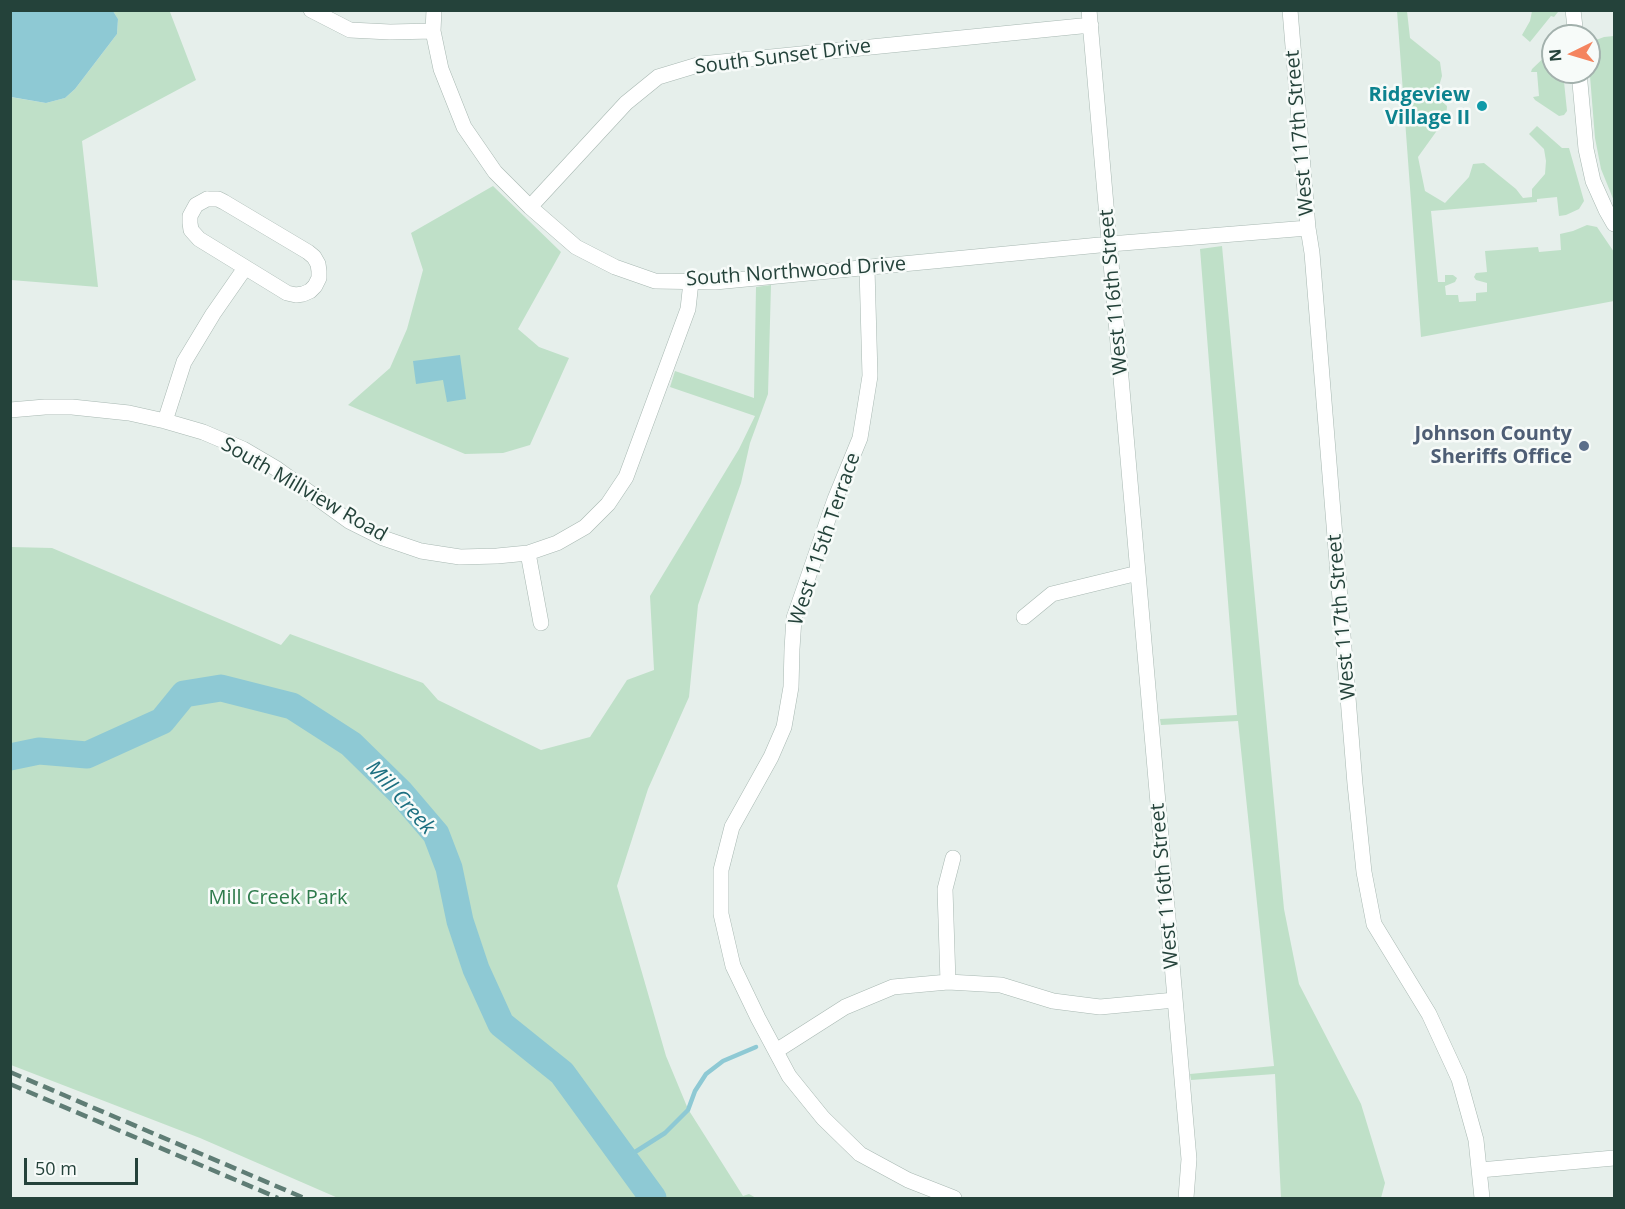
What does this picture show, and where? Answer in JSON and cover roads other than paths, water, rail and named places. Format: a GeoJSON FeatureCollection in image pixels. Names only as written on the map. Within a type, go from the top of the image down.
{"type":"FeatureCollection","features":[{"type":"Feature","properties":{"kind":"street"},"geometry":{"type":"LineString","coordinates":[[311,10],[350,30],[433,31]]}},
{"type":"Feature","properties":{"kind":"street","name":"South Northwood Drive"},"geometry":{"type":"LineString","coordinates":[[434,10],[433,31],[441,69],[464,127],[495,172],[530,207],[576,247],[615,267],[655,281],[715,282],[1110,244],[1308,228]]}},
{"type":"Feature","properties":{"kind":"street","name":"West 117th Street"},"geometry":{"type":"LineString","coordinates":[[1290,10],[1364,872],[1374,924],[1429,1014],[1459,1079],[1476,1140],[1482,1198]]}},
{"type":"Feature","properties":{"kind":"street","name":"South Sunset Drive"},"geometry":{"type":"LineString","coordinates":[[530,207],[626,103],[658,77],[701,64],[1090,18]]}},
{"type":"Feature","properties":{"kind":"street","name":"West 116th Street"},"geometry":{"type":"LineString","coordinates":[[1090,18],[1189,1159],[1186,1198]]}},
{"type":"Feature","properties":{"kind":"street"},"geometry":{"type":"LineString","coordinates":[[1580,84],[1586,149],[1593,181],[1614,224]]}},
{"type":"Feature","properties":{"kind":"street"},"geometry":{"type":"LineString","coordinates":[[212,199],[224,202],[308,252],[314,257],[319,271],[315,286],[310,291],[296,295],[287,293],[244,268],[194,235],[190,216],[201,202],[212,199]]}},
{"type":"Feature","properties":{"kind":"street"},"geometry":{"type":"LineString","coordinates":[[165,421],[184,362],[244,268]]}},
{"type":"Feature","properties":{"kind":"street","name":"West 115th Terrace"},"geometry":{"type":"LineString","coordinates":[[867,268],[870,376],[860,438],[835,499],[794,618],[791,687],[784,727],[771,756],[732,827],[721,870],[721,914],[733,966],[758,1018],[789,1076],[822,1118],[860,1154],[908,1180],[954,1198]]}},
{"type":"Feature","properties":{"kind":"street","name":"South Millview Road"},"geometry":{"type":"LineString","coordinates":[[10,410],[72,407],[129,413],[165,421],[203,432],[243,449],[277,469],[349,521],[383,538],[420,551],[460,557],[528,553],[557,543],[585,527],[608,504],[626,477],[688,309],[691,282]]}},
{"type":"Feature","properties":{"kind":"street"},"geometry":{"type":"LineString","coordinates":[[528,553],[541,623]]}},
{"type":"Feature","properties":{"kind":"street"},"geometry":{"type":"LineString","coordinates":[[1024,617],[1052,594],[1138,573]]}},
{"type":"Feature","properties":{"kind":"street"},"geometry":{"type":"LineString","coordinates":[[948,981],[945,889],[953,858]]}},
{"type":"Feature","properties":{"kind":"street"},"geometry":{"type":"LineString","coordinates":[[776,1052],[846,1007],[893,987],[948,981],[1001,985],[1053,1000],[1100,1007],[1175,1000]]}},
{"type":"Feature","properties":{"kind":"street"},"geometry":{"type":"LineString","coordinates":[[1480,1170],[1614,1158]]}},
{"type":"Feature","properties":{"kind":"water"},"geometry":{"type":"Polygon","coordinates":[[[10,11],[113,11],[118,19],[117,34],[75,89],[65,98],[46,103],[11,97],[10,11]]]}},
{"type":"Feature","properties":{"kind":"water"},"geometry":{"type":"Polygon","coordinates":[[[460,355],[466,399],[447,402],[443,380],[416,384],[413,361],[460,355]]]}},
{"type":"Feature","properties":{"kind":"waterway","name":"Mill Creek"},"geometry":{"type":"LineString","coordinates":[[10,757],[39,751],[87,755],[162,721],[184,694],[221,688],[292,706],[351,744],[401,793],[436,834],[449,868],[460,921],[476,969],[501,1024],[562,1073],[653,1198]]}},
{"type":"Feature","properties":{"kind":"waterway"},"geometry":{"type":"LineString","coordinates":[[624,1159],[665,1133],[688,1110],[695,1091],[706,1074],[723,1061],[756,1047]]}},
{"type":"Feature","properties":{"kind":"railway"},"geometry":{"type":"LineString","coordinates":[[10,1072],[304,1198]]}},
{"type":"Feature","properties":{"kind":"railway"},"geometry":{"type":"LineString","coordinates":[[10,1084],[278,1198]]}},
{"type":"Feature","properties":{"kind":"place","name":"Ridgeview Village II"},"geometry":{"type":"Point","coordinates":[1482,106]}},
{"type":"Feature","properties":{"kind":"place","name":"Johnson County Sheriffs Office"},"geometry":{"type":"Point","coordinates":[1584,446]}},
{"type":"Feature","properties":{"kind":"park label","name":"Mill Creek Park"},"geometry":{"type":"Point","coordinates":[278,898]}}]}
